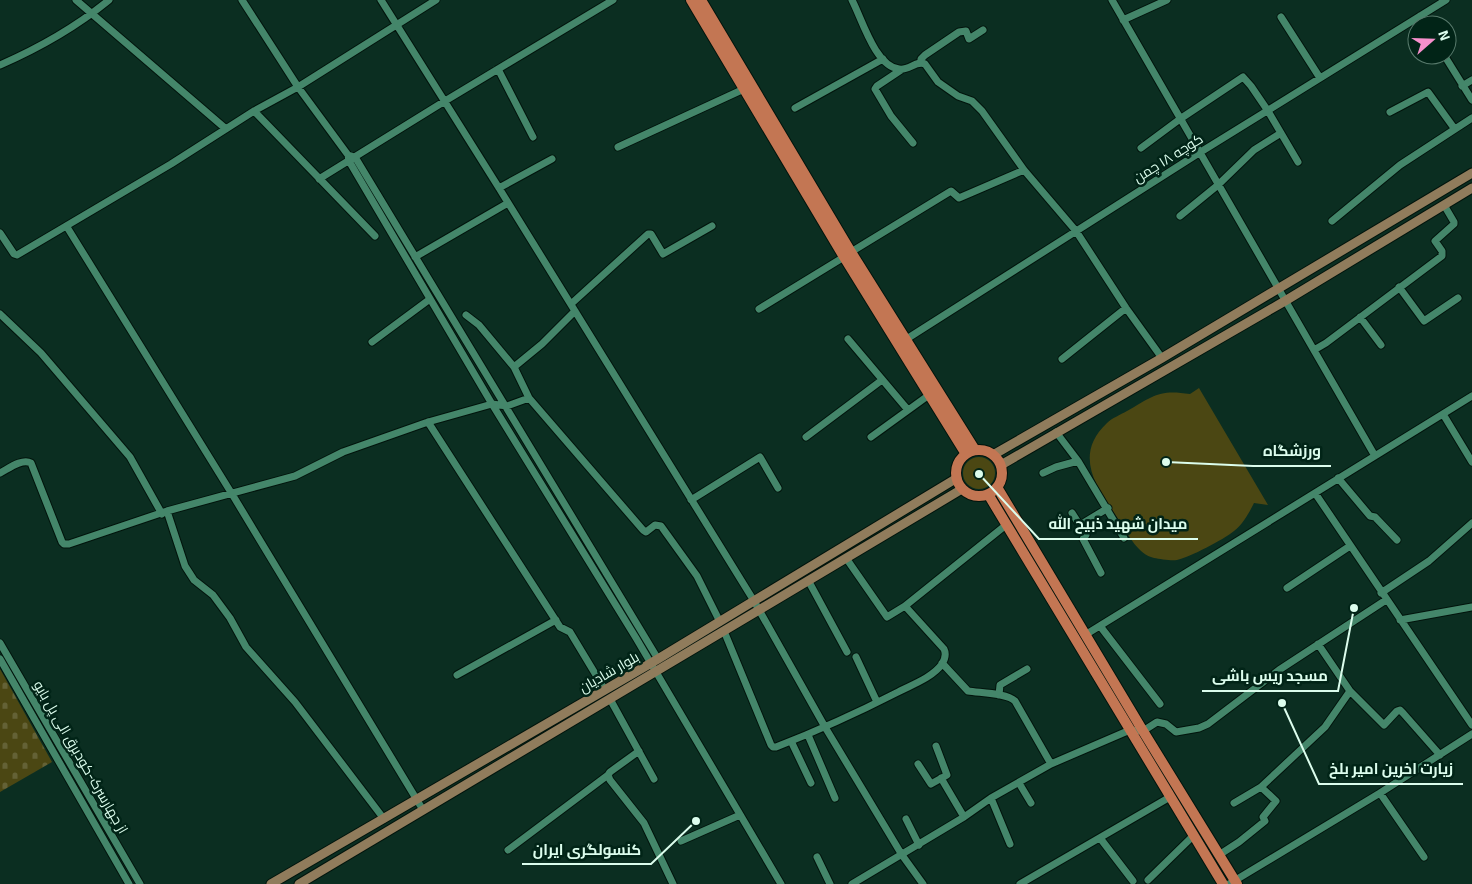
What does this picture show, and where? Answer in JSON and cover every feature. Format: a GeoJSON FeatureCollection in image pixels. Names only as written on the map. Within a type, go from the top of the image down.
{"type":"FeatureCollection","features":[{"type":"Feature","properties":{"kind":"highway"},"geometry":{"type":"LineString","coordinates":[[691,0],[848,254],[905,340],[970,452]]}},
{"type":"Feature","properties":{"kind":"highway"},"geometry":{"type":"LineString","coordinates":[[701,0],[929,395],[970,452]]}},
{"type":"Feature","properties":{"kind":"highway"},"geometry":{"type":"LineString","coordinates":[[984,451],[993,455],[1001,465],[1001,481],[997,487],[988,494],[974,496],[962,489],[957,478],[958,465],[970,452],[984,451]]}},
{"type":"Feature","properties":{"kind":"highway"},"geometry":{"type":"LineString","coordinates":[[997,487],[1142,731],[1219,855],[1234,883]]}},
{"type":"Feature","properties":{"kind":"highway"},"geometry":{"type":"LineString","coordinates":[[988,494],[1223,884]]}},
{"type":"Feature","properties":{"kind":"main road"},"geometry":{"type":"LineString","coordinates":[[993,455],[1162,358],[1472,173]]}},
{"type":"Feature","properties":{"kind":"main road"},"geometry":{"type":"LineString","coordinates":[[1001,465],[1285,301],[1472,188]]}},
{"type":"Feature","properties":{"kind":"main road","name":"بلوار شادیان"},"geometry":{"type":"LineString","coordinates":[[271,884],[655,661],[957,478]]}},
{"type":"Feature","properties":{"kind":"main road","name":"بلوار شادیان"},"geometry":{"type":"LineString","coordinates":[[299,884],[962,489]]}},
{"type":"Feature","properties":{"kind":"street"},"geometry":{"type":"LineString","coordinates":[[76,0],[226,129]]}},
{"type":"Feature","properties":{"kind":"street"},"geometry":{"type":"LineString","coordinates":[[0,65],[36,49],[92,14],[109,0]]}},
{"type":"Feature","properties":{"kind":"street"},"geometry":{"type":"LineString","coordinates":[[242,0],[298,87],[351,158],[507,406],[655,661],[656,672],[781,884]]}},
{"type":"Feature","properties":{"kind":"street"},"geometry":{"type":"LineString","coordinates":[[381,0],[500,188],[754,601],[825,727],[902,855],[923,884]]}},
{"type":"Feature","properties":{"kind":"street"},"geometry":{"type":"LineString","coordinates":[[0,233],[14,254],[17,255],[67,227],[254,111],[298,87],[436,0]]}},
{"type":"Feature","properties":{"kind":"street"},"geometry":{"type":"LineString","coordinates":[[320,179],[351,158],[613,0]]}},
{"type":"Feature","properties":{"kind":"street"},"geometry":{"type":"LineString","coordinates":[[852,0],[862,20],[868,39],[883,59],[901,70]]}},
{"type":"Feature","properties":{"kind":"street"},"geometry":{"type":"LineString","coordinates":[[1112,0],[1375,456]]}},
{"type":"Feature","properties":{"kind":"street"},"geometry":{"type":"LineString","coordinates":[[1123,20],[1167,0]]}},
{"type":"Feature","properties":{"kind":"street","name":"كوچه ١٨ چمن"},"geometry":{"type":"LineString","coordinates":[[1422,15],[1446,0]]}},
{"type":"Feature","properties":{"kind":"street"},"geometry":{"type":"LineString","coordinates":[[1281,17],[1320,78]]}},
{"type":"Feature","properties":{"kind":"street","name":"كوچه ١٨ چمن"},"geometry":{"type":"LineString","coordinates":[[905,340],[1199,153],[1407,24]]}},
{"type":"Feature","properties":{"kind":"street"},"geometry":{"type":"LineString","coordinates":[[922,63],[921,59],[925,55],[960,32],[966,31],[969,39],[983,30]]}},
{"type":"Feature","properties":{"kind":"street"},"geometry":{"type":"LineString","coordinates":[[795,108],[883,59]]}},
{"type":"Feature","properties":{"kind":"street"},"geometry":{"type":"LineString","coordinates":[[913,143],[891,116],[875,89],[901,70],[922,63]]}},
{"type":"Feature","properties":{"kind":"street"},"geometry":{"type":"LineString","coordinates":[[922,63],[925,64],[938,82],[958,96],[972,101],[982,111],[1024,170],[1076,231],[1126,308],[1162,358]]}},
{"type":"Feature","properties":{"kind":"street"},"geometry":{"type":"LineString","coordinates":[[1450,65],[1472,100]]}},
{"type":"Feature","properties":{"kind":"street"},"geometry":{"type":"LineString","coordinates":[[498,69],[533,137]]}},
{"type":"Feature","properties":{"kind":"street"},"geometry":{"type":"LineString","coordinates":[[1141,148],[1180,118],[1243,77],[1268,111],[1298,162]]}},
{"type":"Feature","properties":{"kind":"street"},"geometry":{"type":"LineString","coordinates":[[1462,86],[1472,80]]}},
{"type":"Feature","properties":{"kind":"street"},"geometry":{"type":"LineString","coordinates":[[618,147],[744,88]]}},
{"type":"Feature","properties":{"kind":"street"},"geometry":{"type":"LineString","coordinates":[[1390,112],[1428,92],[1454,128]]}},
{"type":"Feature","properties":{"kind":"street"},"geometry":{"type":"LineString","coordinates":[[254,111],[375,236]]}},
{"type":"Feature","properties":{"kind":"street"},"geometry":{"type":"LineString","coordinates":[[1332,221],[1400,165],[1472,118]]}},
{"type":"Feature","properties":{"kind":"street"},"geometry":{"type":"LineString","coordinates":[[1180,216],[1218,185],[1254,150],[1281,133]]}},
{"type":"Feature","properties":{"kind":"street"},"geometry":{"type":"LineString","coordinates":[[351,158],[430,299],[492,404],[655,661]]}},
{"type":"Feature","properties":{"kind":"street"},"geometry":{"type":"LineString","coordinates":[[500,188],[552,158]]}},
{"type":"Feature","properties":{"kind":"street"},"geometry":{"type":"LineString","coordinates":[[759,309],[951,191],[959,198],[1024,170]]}},
{"type":"Feature","properties":{"kind":"street"},"geometry":{"type":"LineString","coordinates":[[415,257],[508,203]]}},
{"type":"Feature","properties":{"kind":"street"},"geometry":{"type":"LineString","coordinates":[[1314,350],[1442,256],[1442,251],[1435,241],[1454,224],[1444,205]]}},
{"type":"Feature","properties":{"kind":"street"},"geometry":{"type":"LineString","coordinates":[[571,304],[650,234],[663,254],[712,226]]}},
{"type":"Feature","properties":{"kind":"street"},"geometry":{"type":"LineString","coordinates":[[67,227],[232,494],[423,810]]}},
{"type":"Feature","properties":{"kind":"street"},"geometry":{"type":"LineString","coordinates":[[1399,287],[1424,321],[1458,298]]}},
{"type":"Feature","properties":{"kind":"street"},"geometry":{"type":"LineString","coordinates":[[372,342],[430,299]]}},
{"type":"Feature","properties":{"kind":"street"},"geometry":{"type":"LineString","coordinates":[[1062,359],[1126,308]]}},
{"type":"Feature","properties":{"kind":"street"},"geometry":{"type":"LineString","coordinates":[[514,368],[542,344],[575,311]]}},
{"type":"Feature","properties":{"kind":"street"},"geometry":{"type":"LineString","coordinates":[[0,314],[40,353],[130,457],[165,512],[185,566],[194,580],[213,595],[230,618],[246,647],[295,702],[384,819]]}},
{"type":"Feature","properties":{"kind":"street"},"geometry":{"type":"LineString","coordinates":[[466,315],[480,325],[514,368],[529,398],[643,530],[646,532],[655,525],[661,526],[697,576],[720,622]]}},
{"type":"Feature","properties":{"kind":"street"},"geometry":{"type":"LineString","coordinates":[[1360,317],[1381,345]]}},
{"type":"Feature","properties":{"kind":"street"},"geometry":{"type":"LineString","coordinates":[[848,339],[908,410]]}},
{"type":"Feature","properties":{"kind":"street"},"geometry":{"type":"LineString","coordinates":[[806,437],[882,380]]}},
{"type":"Feature","properties":{"kind":"street"},"geometry":{"type":"LineString","coordinates":[[871,438],[929,395]]}},
{"type":"Feature","properties":{"kind":"street"},"geometry":{"type":"LineString","coordinates":[[1085,635],[1472,396]]}},
{"type":"Feature","properties":{"kind":"street"},"geometry":{"type":"LineString","coordinates":[[0,473],[23,461],[30,463],[62,542],[70,544],[165,512],[295,476],[343,452],[428,422],[492,404],[507,406],[529,398]]}},
{"type":"Feature","properties":{"kind":"street"},"geometry":{"type":"LineString","coordinates":[[1443,414],[1472,462]]}},
{"type":"Feature","properties":{"kind":"street"},"geometry":{"type":"LineString","coordinates":[[428,422],[561,628],[570,632],[605,690]]}},
{"type":"Feature","properties":{"kind":"street"},"geometry":{"type":"LineString","coordinates":[[1056,432],[1078,461],[1108,508],[1124,538]]}},
{"type":"Feature","properties":{"kind":"street"},"geometry":{"type":"LineString","coordinates":[[692,500],[760,457],[778,488]]}},
{"type":"Feature","properties":{"kind":"street"},"geometry":{"type":"LineString","coordinates":[[1043,473],[1078,461]]}},
{"type":"Feature","properties":{"kind":"street"},"geometry":{"type":"LineString","coordinates":[[1338,478],[1370,516],[1375,517],[1397,540]]}},
{"type":"Feature","properties":{"kind":"street"},"geometry":{"type":"LineString","coordinates":[[1314,493],[1472,725]]}},
{"type":"Feature","properties":{"kind":"street"},"geometry":{"type":"LineString","coordinates":[[1080,525],[1108,508]]}},
{"type":"Feature","properties":{"kind":"street"},"geometry":{"type":"LineString","coordinates":[[1072,513],[1086,536],[1083,539],[1084,543],[1101,573]]}},
{"type":"Feature","properties":{"kind":"street"},"geometry":{"type":"LineString","coordinates":[[1381,593],[1429,561],[1472,523]]}},
{"type":"Feature","properties":{"kind":"street"},"geometry":{"type":"LineString","coordinates":[[846,558],[887,616],[905,606],[1006,525]]}},
{"type":"Feature","properties":{"kind":"street"},"geometry":{"type":"LineString","coordinates":[[1287,588],[1350,546]]}},
{"type":"Feature","properties":{"kind":"street"},"geometry":{"type":"LineString","coordinates":[[808,580],[847,652]]}},
{"type":"Feature","properties":{"kind":"street"},"geometry":{"type":"LineString","coordinates":[[852,884],[964,817],[990,798],[1051,764],[1130,730],[1142,731],[1157,722],[1166,724],[1176,732],[1199,728],[1208,724],[1278,670],[1386,600]]}},
{"type":"Feature","properties":{"kind":"street"},"geometry":{"type":"LineString","coordinates":[[724,632],[773,748],[808,735],[927,677],[942,663],[946,654],[944,649],[905,606]]}},
{"type":"Feature","properties":{"kind":"street"},"geometry":{"type":"LineString","coordinates":[[1400,620],[1472,607]]}},
{"type":"Feature","properties":{"kind":"street"},"geometry":{"type":"LineString","coordinates":[[457,675],[556,620]]}},
{"type":"Feature","properties":{"kind":"street"},"geometry":{"type":"LineString","coordinates":[[1100,626],[1160,704]]}},
{"type":"Feature","properties":{"kind":"street","name":"از جهارسرک-کودبرق الی پل بایو"},"geometry":{"type":"LineString","coordinates":[[0,643],[140,884]]}},
{"type":"Feature","properties":{"kind":"street"},"geometry":{"type":"LineString","coordinates":[[1318,644],[1350,691],[1384,725],[1400,710],[1440,755]]}},
{"type":"Feature","properties":{"kind":"street"},"geometry":{"type":"LineString","coordinates":[[856,657],[877,702]]}},
{"type":"Feature","properties":{"kind":"street","name":"از جهارسرک-کودبرق الی پل بایو"},"geometry":{"type":"LineString","coordinates":[[0,659],[130,884]]}},
{"type":"Feature","properties":{"kind":"street"},"geometry":{"type":"LineString","coordinates":[[942,663],[968,691],[1012,698],[1051,764]]}},
{"type":"Feature","properties":{"kind":"street"},"geometry":{"type":"LineString","coordinates":[[999,695],[1000,685],[1027,669]]}},
{"type":"Feature","properties":{"kind":"street"},"geometry":{"type":"LineString","coordinates":[[1234,803],[1261,787],[1325,727],[1350,691]]}},
{"type":"Feature","properties":{"kind":"street"},"geometry":{"type":"LineString","coordinates":[[610,699],[654,779]]}},
{"type":"Feature","properties":{"kind":"street"},"geometry":{"type":"LineString","coordinates":[[1234,883],[1472,734]]}},
{"type":"Feature","properties":{"kind":"street"},"geometry":{"type":"LineString","coordinates":[[808,735],[835,798]]}},
{"type":"Feature","properties":{"kind":"street"},"geometry":{"type":"LineString","coordinates":[[791,741],[811,783]]}},
{"type":"Feature","properties":{"kind":"street"},"geometry":{"type":"LineString","coordinates":[[918,764],[931,784],[947,774],[936,746]]}},
{"type":"Feature","properties":{"kind":"street"},"geometry":{"type":"LineString","coordinates":[[508,850],[639,751]]}},
{"type":"Feature","properties":{"kind":"street"},"geometry":{"type":"LineString","coordinates":[[608,775],[644,823],[673,884]]}},
{"type":"Feature","properties":{"kind":"street"},"geometry":{"type":"LineString","coordinates":[[941,778],[964,817]]}},
{"type":"Feature","properties":{"kind":"street"},"geometry":{"type":"LineString","coordinates":[[1018,783],[1031,803]]}},
{"type":"Feature","properties":{"kind":"street"},"geometry":{"type":"LineString","coordinates":[[1219,855],[1239,842],[1264,821],[1264,817],[1276,801],[1261,787]]}},
{"type":"Feature","properties":{"kind":"street"},"geometry":{"type":"LineString","coordinates":[[1380,793],[1424,857]]}},
{"type":"Feature","properties":{"kind":"street"},"geometry":{"type":"LineString","coordinates":[[1020,884],[1170,797]]}},
{"type":"Feature","properties":{"kind":"street"},"geometry":{"type":"LineString","coordinates":[[990,798],[1010,844]]}},
{"type":"Feature","properties":{"kind":"street"},"geometry":{"type":"LineString","coordinates":[[681,841],[740,815]]}},
{"type":"Feature","properties":{"kind":"street"},"geometry":{"type":"LineString","coordinates":[[906,819],[919,845]]}},
{"type":"Feature","properties":{"kind":"street"},"geometry":{"type":"LineString","coordinates":[[1148,880],[1194,836]]}},
{"type":"Feature","properties":{"kind":"street"},"geometry":{"type":"LineString","coordinates":[[1100,838],[1133,881]]}},
{"type":"Feature","properties":{"kind":"street"},"geometry":{"type":"LineString","coordinates":[[817,857],[830,884]]}},
{"type":"Feature","properties":{"kind":"green space"},"geometry":{"type":"Polygon","coordinates":[[[1199,388],[1268,505],[1254,503],[1246,518],[1229,535],[1198,552],[1177,560],[1154,558],[1143,553],[1134,544],[1104,499],[1092,474],[1091,448],[1096,436],[1107,423],[1143,401],[1163,393],[1190,394],[1199,388]]]}},
{"type":"Feature","properties":{"kind":"green space"},"geometry":{"type":"Polygon","coordinates":[[[979,457],[985,458],[990,462],[994,467],[994,479],[990,484],[985,488],[979,489],[973,488],[968,484],[964,479],[963,473],[964,467],[968,462],[973,458],[979,457]]]}},
{"type":"Feature","properties":{"kind":"green space"},"geometry":{"type":"Polygon","coordinates":[[[0,669],[52,762],[0,792],[0,669]]]}},
{"type":"Feature","properties":{"kind":"place","name":"ورزشگاه"},"geometry":{"type":"Point","coordinates":[1166,462]}},
{"type":"Feature","properties":{"kind":"place","name":"میدان شهید ذبیح الله"},"geometry":{"type":"Point","coordinates":[979,474]}},
{"type":"Feature","properties":{"kind":"place","name":"مسجد ریس باشی"},"geometry":{"type":"Point","coordinates":[1354,608]}},
{"type":"Feature","properties":{"kind":"place","name":"زیارت اخرین امیر بلخ"},"geometry":{"type":"Point","coordinates":[1282,703]}},
{"type":"Feature","properties":{"kind":"place","name":"کنسولگری ایران"},"geometry":{"type":"Point","coordinates":[696,821]}}]}
